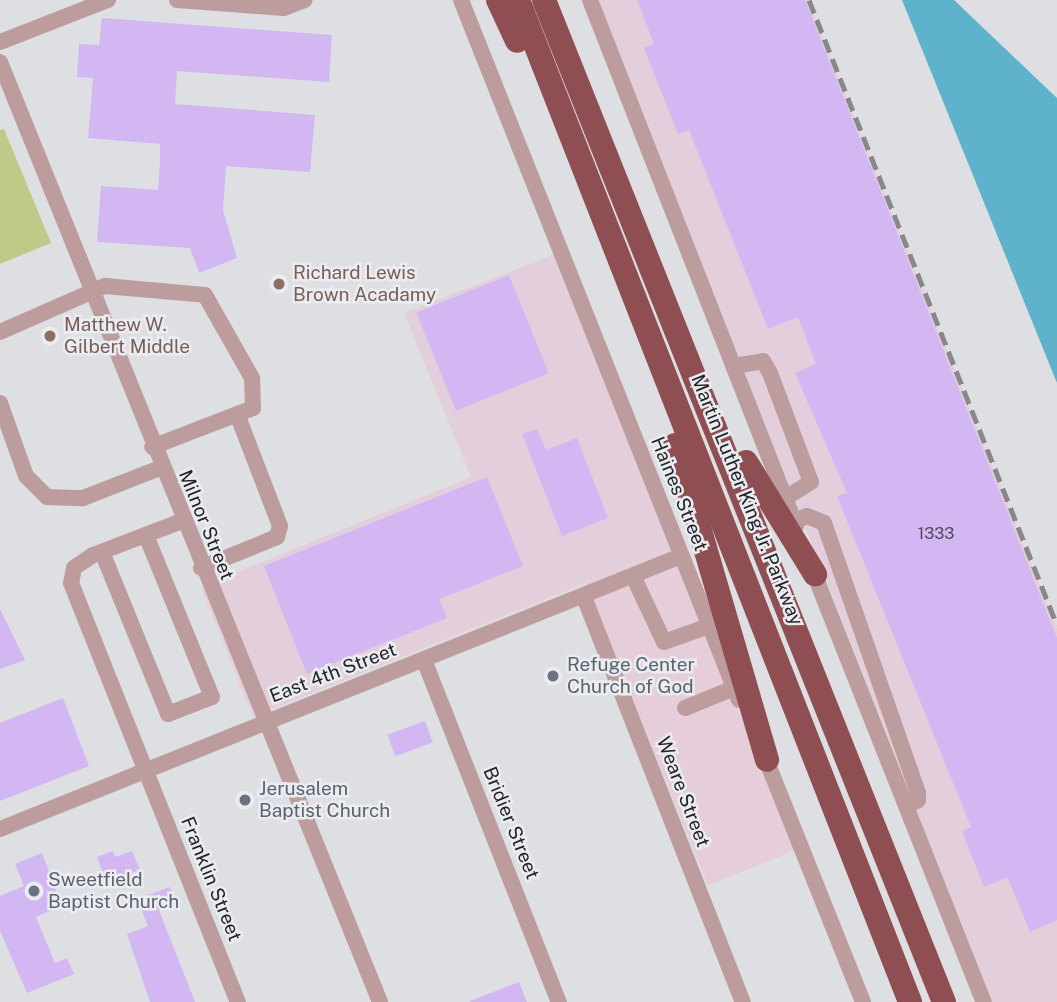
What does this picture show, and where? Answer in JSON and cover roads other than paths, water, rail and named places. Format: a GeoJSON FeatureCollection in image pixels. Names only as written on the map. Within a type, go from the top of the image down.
{"type":"FeatureCollection","features":[{"type":"Feature","properties":{"kind":"highway"},"geometry":{"type":"LineString","coordinates":[[498,0],[605,229]]}},
{"type":"Feature","properties":{"kind":"highway","name":"Martin Luther King Jr. Parkway"},"geometry":{"type":"LineString","coordinates":[[518,0],[637,313],[910,1002]]}},
{"type":"Feature","properties":{"kind":"highway","name":"Martin Luther King Jr. Parkway"},"geometry":{"type":"LineString","coordinates":[[544,0],[688,351],[944,1002]]}},
{"type":"Feature","properties":{"kind":"highway"},"geometry":{"type":"LineString","coordinates":[[562,0],[577,78]]}},
{"type":"Feature","properties":{"kind":"highway"},"geometry":{"type":"LineString","coordinates":[[637,313],[767,760]]}},
{"type":"Feature","properties":{"kind":"highway"},"geometry":{"type":"LineString","coordinates":[[688,351],[778,520],[815,574]]}},
{"type":"Feature","properties":{"kind":"street"},"geometry":{"type":"LineString","coordinates":[[0,42],[108,0]]}},
{"type":"Feature","properties":{"kind":"street"},"geometry":{"type":"LineString","coordinates":[[177,0],[284,8],[305,0]]}},
{"type":"Feature","properties":{"kind":"street","name":"Haines Street"},"geometry":{"type":"LineString","coordinates":[[461,0],[709,626],[767,760],[863,1002]]}},
{"type":"Feature","properties":{"kind":"street"},"geometry":{"type":"LineString","coordinates":[[590,0],[984,1002]]}},
{"type":"Feature","properties":{"kind":"street","name":"Milnor Street"},"geometry":{"type":"LineString","coordinates":[[0,62],[160,468],[380,1002]]}},
{"type":"Feature","properties":{"kind":"street"},"geometry":{"type":"LineString","coordinates":[[0,332],[90,290],[106,286],[205,295],[252,377],[253,408],[152,447]]}},
{"type":"Feature","properties":{"kind":"street"},"geometry":{"type":"LineString","coordinates":[[733,366],[763,361],[770,373],[811,482],[785,498]]}},
{"type":"Feature","properties":{"kind":"street"},"geometry":{"type":"LineString","coordinates":[[0,403],[26,476],[47,497],[83,498],[160,468]]}},
{"type":"Feature","properties":{"kind":"street"},"geometry":{"type":"LineString","coordinates":[[201,568],[276,537],[280,526],[237,414]]}},
{"type":"Feature","properties":{"kind":"street"},"geometry":{"type":"LineString","coordinates":[[794,522],[807,516],[824,523],[918,793],[918,800],[906,806]]}},
{"type":"Feature","properties":{"kind":"street","name":"Franklin Street"},"geometry":{"type":"LineString","coordinates":[[182,521],[102,552],[74,568],[71,583],[238,1002]]}},
{"type":"Feature","properties":{"kind":"street"},"geometry":{"type":"LineString","coordinates":[[102,552],[168,714],[212,696],[146,535]]}},
{"type":"Feature","properties":{"kind":"street","name":"East 4th Street"},"geometry":{"type":"LineString","coordinates":[[0,829],[681,556]]}},
{"type":"Feature","properties":{"kind":"street"},"geometry":{"type":"LineString","coordinates":[[633,576],[664,642],[709,626]]}},
{"type":"Feature","properties":{"kind":"street","name":"Weare Street"},"geometry":{"type":"LineString","coordinates":[[584,597],[743,1002]]}},
{"type":"Feature","properties":{"kind":"street","name":"Bridier Street"},"geometry":{"type":"LineString","coordinates":[[424,660],[559,1002]]}},
{"type":"Feature","properties":{"kind":"street"},"geometry":{"type":"LineString","coordinates":[[685,708],[734,688]]}},
{"type":"Feature","properties":{"kind":"water"},"geometry":{"type":"Polygon","coordinates":[[[902,0],[954,0],[1057,98],[1057,383],[902,0]]]}},
{"type":"Feature","properties":{"kind":"railway"},"geometry":{"type":"LineString","coordinates":[[809,0],[1057,625]]}},
{"type":"Feature","properties":{"kind":"place","name":"Richard Lewis Brown Acadamy"},"geometry":{"type":"Point","coordinates":[279,284]}},
{"type":"Feature","properties":{"kind":"place","name":"Matthew W. Gilbert Middle"},"geometry":{"type":"Point","coordinates":[50,336]}},
{"type":"Feature","properties":{"kind":"place","name":"Refuge Center Church of God"},"geometry":{"type":"Point","coordinates":[553,676]}},
{"type":"Feature","properties":{"kind":"place","name":"Jerusalem Baptist Church"},"geometry":{"type":"Point","coordinates":[245,800]}},
{"type":"Feature","properties":{"kind":"place","name":"Sweetfield Baptist Church"},"geometry":{"type":"Point","coordinates":[34,891]}}]}
